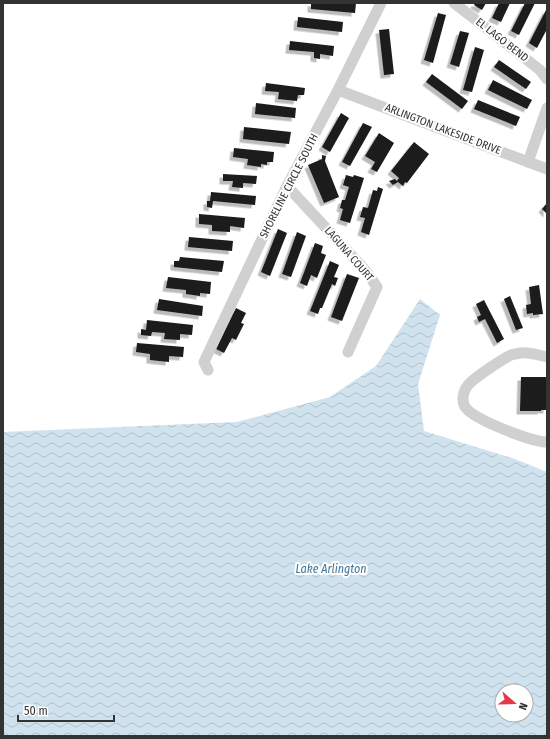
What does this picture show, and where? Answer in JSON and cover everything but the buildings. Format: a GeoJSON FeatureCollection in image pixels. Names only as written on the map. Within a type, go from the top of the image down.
{"type":"FeatureCollection","features":[{"type":"Feature","properties":{"kind":"street","name":"SHORELINE CIRCLE SOUTH"},"geometry":{"type":"LineString","coordinates":[[208,370],[204,362],[288,186],[381,3]]}},
{"type":"Feature","properties":{"kind":"street","name":"EL LAGO BEND"},"geometry":{"type":"LineString","coordinates":[[454,3],[540,70],[547,79]]}},
{"type":"Feature","properties":{"kind":"street","name":"ARLINGTON LAKESIDE DRIVE"},"geometry":{"type":"LineString","coordinates":[[338,90],[547,169]]}},
{"type":"Feature","properties":{"kind":"street"},"geometry":{"type":"LineString","coordinates":[[528,162],[547,108]]}},
{"type":"Feature","properties":{"kind":"street","name":"LAGUNA COURT"},"geometry":{"type":"LineString","coordinates":[[288,186],[365,270],[377,287],[348,352]]}},
{"type":"Feature","properties":{"kind":"street"},"geometry":{"type":"LineString","coordinates":[[547,357],[522,353],[511,355],[468,384],[464,392],[463,400],[466,408],[481,418],[529,439],[547,442]]}},
{"type":"Feature","properties":{"kind":"water","name":"Lake Arlington"},"geometry":{"type":"Polygon","coordinates":[[[420,299],[440,315],[418,384],[424,431],[515,459],[547,472],[547,736],[3,736],[3,432],[237,422],[330,397],[376,366],[420,299]]]}}]}
